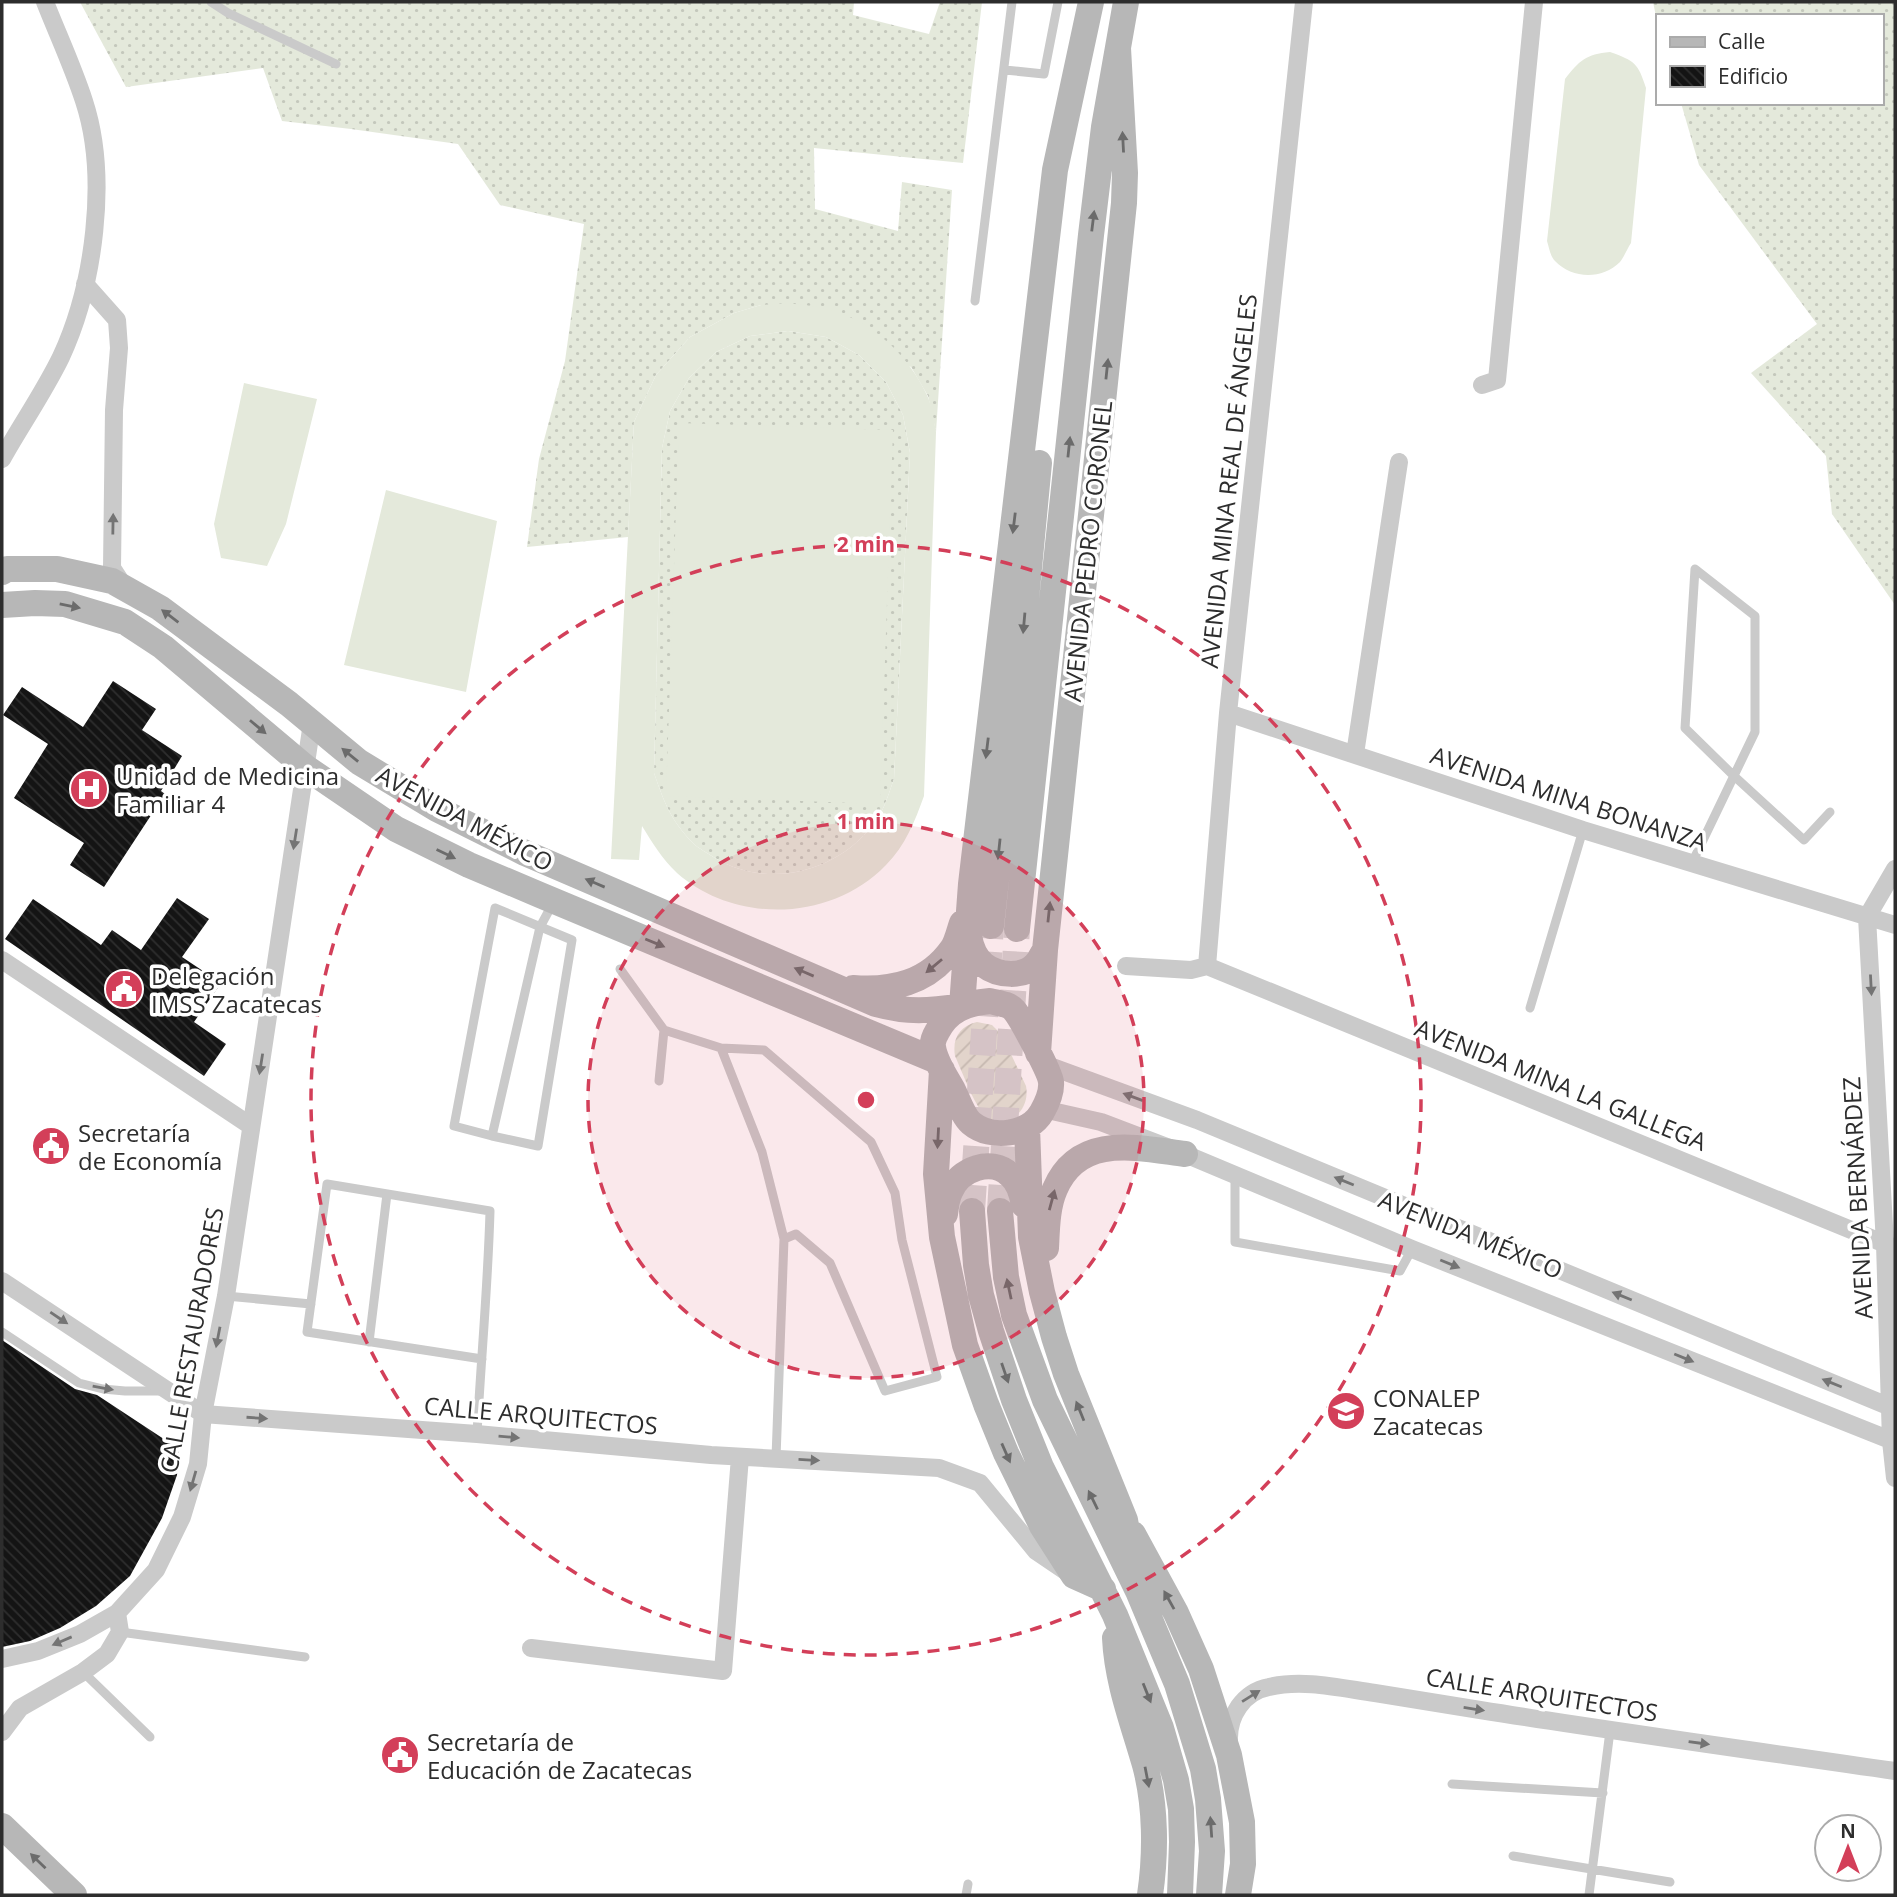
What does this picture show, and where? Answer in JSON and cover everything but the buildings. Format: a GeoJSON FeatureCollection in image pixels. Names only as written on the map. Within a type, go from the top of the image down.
{"type":"FeatureCollection","features":[{"type":"Feature","properties":{"kind":"street"},"geometry":{"type":"LineString","coordinates":[[2,459],[60,358],[77,318],[92,258],[95,147],[85,102],[45,2]]}},
{"type":"Feature","properties":{"kind":"street"},"geometry":{"type":"LineString","coordinates":[[841,988],[878,990],[907,984],[933,969],[953,948],[963,920],[971,884],[1055,170],[1091,2]]}},
{"type":"Feature","properties":{"kind":"street","name":"AVENIDA PEDRO CORONEL"},"geometry":{"type":"LineString","coordinates":[[1017,929],[1091,235],[1104,127],[1126,2]]}},
{"type":"Feature","properties":{"kind":"street","name":"AVENIDA MINA REAL DE ÁNGELES"},"geometry":{"type":"LineString","coordinates":[[1207,966],[1228,713],[1304,2]]}},
{"type":"Feature","properties":{"kind":"street"},"geometry":{"type":"LineString","coordinates":[[1482,385],[1497,380],[1534,2]]}},
{"type":"Feature","properties":{"kind":"street"},"geometry":{"type":"LineString","coordinates":[[962,1006],[980,923],[1021,652],[1057,268],[1083,43]]}},
{"type":"Feature","properties":{"kind":"street","name":"AVENIDA PEDRO CORONEL"},"geometry":{"type":"LineString","coordinates":[[1041,1058],[1045,950],[1124,203],[1125,173],[1118,48]]}},
{"type":"Feature","properties":{"kind":"street"},"geometry":{"type":"LineString","coordinates":[[85,284],[117,320],[119,348],[114,410],[112,568],[125,588]]}},
{"type":"Feature","properties":{"kind":"street"},"geometry":{"type":"LineString","coordinates":[[1355,754],[1399,462]]}},
{"type":"Feature","properties":{"kind":"street","name":"AVENIDA MÉXICO"},"geometry":{"type":"LineString","coordinates":[[2,572],[8,569],[57,569],[112,581],[160,608],[359,762],[437,809],[525,853],[876,1004],[898,1010],[962,1006]]}},
{"type":"Feature","properties":{"kind":"street","name":"AVENIDA MÉXICO"},"geometry":{"type":"LineString","coordinates":[[2,605],[65,604],[125,622],[163,648],[306,767],[396,829],[469,865],[939,1065]]}},
{"type":"Feature","properties":{"kind":"street","name":"AVENIDA MINA BONANZA"},"geometry":{"type":"LineString","coordinates":[[1228,713],[1583,830],[1895,925]]}},
{"type":"Feature","properties":{"kind":"street","name":"CALLE RESTAURADORES"},"geometry":{"type":"LineString","coordinates":[[2,1659],[38,1651],[80,1634],[117,1613],[156,1570],[183,1517],[198,1464],[203,1414],[226,1296],[312,723]]}},
{"type":"Feature","properties":{"kind":"street"},"geometry":{"type":"LineString","coordinates":[[1867,917],[1895,869]]}},
{"type":"Feature","properties":{"kind":"street"},"geometry":{"type":"LineString","coordinates":[[971,884],[980,923]]}},
{"type":"Feature","properties":{"kind":"street","name":"AVENIDA BERNÁRDEZ"},"geometry":{"type":"LineString","coordinates":[[1867,917],[1890,1246],[1895,1478]]}},
{"type":"Feature","properties":{"kind":"street"},"geometry":{"type":"LineString","coordinates":[[980,923],[969,937],[974,953],[984,965],[998,973],[1015,974],[1031,969],[1045,950]]}},
{"type":"Feature","properties":{"kind":"street"},"geometry":{"type":"LineString","coordinates":[[2,960],[251,1126]]}},
{"type":"Feature","properties":{"kind":"street"},"geometry":{"type":"LineString","coordinates":[[1126,967],[1191,970],[1207,966]]}},
{"type":"Feature","properties":{"kind":"street","name":"AVENIDA MINA LA GALLEGA"},"geometry":{"type":"LineString","coordinates":[[1207,966],[1890,1246]]}},
{"type":"Feature","properties":{"kind":"street"},"geometry":{"type":"LineString","coordinates":[[989,1002],[1013,1009],[1051,1080],[1051,1094],[1035,1118],[1004,1133],[989,1132],[969,1122],[933,1048],[933,1040],[947,1017],[962,1006],[989,1002]]}},
{"type":"Feature","properties":{"kind":"street","name":"AVENIDA MÉXICO"},"geometry":{"type":"LineString","coordinates":[[1041,1058],[1893,1409]]}},
{"type":"Feature","properties":{"kind":"street"},"geometry":{"type":"LineString","coordinates":[[939,1065],[936,1174],[942,1237],[965,1345],[1006,1454],[1042,1526],[1074,1576],[1102,1589]]}},
{"type":"Feature","properties":{"kind":"street"},"geometry":{"type":"LineString","coordinates":[[1031,1237],[1035,1118]]}},
{"type":"Feature","properties":{"kind":"street","name":"AVENIDA MÉXICO"},"geometry":{"type":"LineString","coordinates":[[1035,1118],[1101,1122],[1893,1442]]}},
{"type":"Feature","properties":{"kind":"street"},"geometry":{"type":"LineString","coordinates":[[1042,1292],[1049,1209],[1054,1189],[1067,1168],[1080,1157],[1097,1150],[1112,1148],[1130,1147],[1185,1154]]}},
{"type":"Feature","properties":{"kind":"street"},"geometry":{"type":"LineString","coordinates":[[942,1237],[950,1191],[957,1180],[968,1171],[981,1167],[995,1167],[1008,1172],[1022,1193],[1042,1292],[1066,1374],[1125,1520],[1176,1613],[1200,1670],[1229,1755],[1242,1822],[1243,1864],[1238,1895]]}},
{"type":"Feature","properties":{"kind":"street"},"geometry":{"type":"LineString","coordinates":[[1000,1210],[1006,1277],[1014,1315],[1045,1400],[1138,1591],[1177,1684],[1203,1769],[1211,1827],[1209,1895]]}},
{"type":"Feature","properties":{"kind":"street"},"geometry":{"type":"LineString","coordinates":[[972,1211],[981,1295],[1014,1400],[1041,1467],[1115,1615],[1161,1728],[1181,1809],[1180,1895]]}},
{"type":"Feature","properties":{"kind":"street","name":"CALLE ARQUITECTOS"},"geometry":{"type":"LineString","coordinates":[[2,1281],[203,1414],[740,1457],[939,1468],[979,1483],[1035,1551],[1074,1576]]}},
{"type":"Feature","properties":{"kind":"street"},"geometry":{"type":"LineString","coordinates":[[531,1648],[723,1671],[740,1457]]}},
{"type":"Feature","properties":{"kind":"street"},"geometry":{"type":"LineString","coordinates":[[1125,1520],[1138,1591]]}},
{"type":"Feature","properties":{"kind":"street"},"geometry":{"type":"LineString","coordinates":[[2,1732],[20,1708],[83,1672],[107,1654],[120,1632],[117,1613]]}},
{"type":"Feature","properties":{"kind":"street"},"geometry":{"type":"LineString","coordinates":[[1115,1615],[1116,1660],[1146,1768],[1152,1801],[1150,1895]]}},
{"type":"Feature","properties":{"kind":"street","name":"CALLE ARQUITECTOS"},"geometry":{"type":"LineString","coordinates":[[1229,1755],[1228,1734],[1233,1714],[1243,1700],[1266,1687],[1295,1683],[1895,1771]]}},
{"type":"Feature","properties":{"kind":"street"},"geometry":{"type":"LineString","coordinates":[[2,1826],[74,1895]]}},
{"type":"Feature","properties":{"kind":"lane"},"geometry":{"type":"LineString","coordinates":[[211,2],[336,64]]}},
{"type":"Feature","properties":{"kind":"lane"},"geometry":{"type":"LineString","coordinates":[[975,301],[1012,2]]}},
{"type":"Feature","properties":{"kind":"lane"},"geometry":{"type":"LineString","coordinates":[[1005,70],[1044,74],[1058,2]]}},
{"type":"Feature","properties":{"kind":"lane"},"geometry":{"type":"LineString","coordinates":[[1692,863],[1733,775],[1755,732],[1755,616],[1695,569],[1685,728],[1733,775],[1804,840],[1830,812]]}},
{"type":"Feature","properties":{"kind":"lane"},"geometry":{"type":"LineString","coordinates":[[1530,1008],[1583,830]]}},
{"type":"Feature","properties":{"kind":"lane"},"geometry":{"type":"LineString","coordinates":[[492,1136],[540,926],[554,901]]}},
{"type":"Feature","properties":{"kind":"lane"},"geometry":{"type":"LineString","coordinates":[[495,908],[572,940],[538,1146],[492,1136],[454,1126],[495,908]]}},
{"type":"Feature","properties":{"kind":"lane"},"geometry":{"type":"LineString","coordinates":[[620,969],[664,1030],[722,1048],[764,1050],[871,1142],[895,1193],[902,1240],[937,1377],[885,1391],[830,1263],[796,1234],[784,1239]]}},
{"type":"Feature","properties":{"kind":"lane"},"geometry":{"type":"LineString","coordinates":[[659,1081],[664,1030]]}},
{"type":"Feature","properties":{"kind":"lane"},"geometry":{"type":"LineString","coordinates":[[722,1048],[762,1152],[784,1239],[776,1458]]}},
{"type":"Feature","properties":{"kind":"lane"},"geometry":{"type":"LineString","coordinates":[[1235,1174],[1235,1242],[1400,1271],[1412,1249]]}},
{"type":"Feature","properties":{"kind":"lane"},"geometry":{"type":"LineString","coordinates":[[477,1434],[482,1359],[491,1210],[327,1184],[307,1332],[482,1359]]}},
{"type":"Feature","properties":{"kind":"lane"},"geometry":{"type":"LineString","coordinates":[[369,1342],[387,1194]]}},
{"type":"Feature","properties":{"kind":"lane"},"geometry":{"type":"LineString","coordinates":[[226,1296],[311,1304]]}},
{"type":"Feature","properties":{"kind":"lane"},"geometry":{"type":"LineString","coordinates":[[2,1332],[79,1383],[125,1391],[169,1391]]}},
{"type":"Feature","properties":{"kind":"lane"},"geometry":{"type":"LineString","coordinates":[[120,1632],[305,1657]]}},
{"type":"Feature","properties":{"kind":"lane"},"geometry":{"type":"LineString","coordinates":[[83,1672],[150,1737]]}},
{"type":"Feature","properties":{"kind":"lane"},"geometry":{"type":"LineString","coordinates":[[1589,1895],[1611,1731]]}},
{"type":"Feature","properties":{"kind":"lane"},"geometry":{"type":"LineString","coordinates":[[1452,1784],[1603,1793]]}},
{"type":"Feature","properties":{"kind":"lane"},"geometry":{"type":"LineString","coordinates":[[1513,1856],[1670,1882]]}},
{"type":"Feature","properties":{"kind":"lane"},"geometry":{"type":"LineString","coordinates":[[966,1895],[968,1884]]}},
{"type":"Feature","properties":{"kind":"shaded area"},"geometry":{"type":"Polygon","coordinates":[[[80,2],[854,2],[853,15],[929,34],[940,2],[982,2],[963,163],[814,148],[815,209],[898,231],[902,182],[952,190],[936,432],[928,396],[911,367],[761,305],[734,313],[690,337],[656,375],[634,422],[628,537],[527,547],[539,459],[565,361],[584,224],[500,205],[458,144],[282,121],[263,68],[126,87],[80,2]]]}},
{"type":"Feature","properties":{"kind":"shaded area"},"geometry":{"type":"Polygon","coordinates":[[[1653,2],[1895,2],[1895,605],[1832,514],[1826,456],[1751,373],[1817,324],[1699,165],[1682,105],[1883,105],[1883,14],[1656,14],[1656,16],[1653,2]]]}},
{"type":"Feature","properties":{"kind":"shaded area"},"geometry":{"type":"Polygon","coordinates":[[[1610,52],[1634,64],[1641,73],[1646,88],[1631,243],[1620,262],[1613,268],[1596,274],[1578,274],[1555,261],[1547,241],[1565,79],[1584,60],[1610,52]]]}},
{"type":"Feature","properties":{"kind":"shaded area"},"geometry":{"type":"Polygon","coordinates":[[[788,303],[826,309],[846,315],[875,332],[900,354],[919,381],[930,404],[936,432],[924,796],[899,850],[864,884],[811,906],[783,910],[754,908],[726,901],[700,890],[672,868],[642,826],[639,860],[611,859],[634,422],[656,375],[690,337],[734,313],[761,305],[788,303]],[[788,331],[750,336],[716,352],[689,378],[670,411],[662,448],[654,773],[669,811],[693,843],[736,868],[759,873],[781,874],[804,870],[845,852],[877,819],[894,779],[910,453],[903,415],[886,382],[859,355],[826,337],[788,331]]]}},
{"type":"Feature","properties":{"kind":"shaded area"},"geometry":{"type":"Polygon","coordinates":[[[788,331],[826,337],[859,355],[886,382],[903,415],[910,453],[894,779],[877,819],[845,852],[825,863],[781,874],[736,868],[693,843],[669,811],[654,773],[662,448],[670,411],[689,378],[716,352],[750,336],[788,331]]]}},
{"type":"Feature","properties":{"kind":"shaded area"},"geometry":{"type":"Polygon","coordinates":[[[244,383],[317,399],[286,524],[267,566],[221,558],[214,524],[244,383]]]}},
{"type":"Feature","properties":{"kind":"shaded area"},"geometry":{"type":"Polygon","coordinates":[[[679,423],[893,430],[880,804],[666,796],[679,423]]]}},
{"type":"Feature","properties":{"kind":"shaded area"},"geometry":{"type":"Polygon","coordinates":[[[386,490],[497,521],[466,692],[344,665],[386,490]]]}},
{"type":"Feature","properties":{"kind":"shaded area"},"geometry":{"type":"Polygon","coordinates":[[[977,1022],[992,1025],[1002,1035],[1026,1086],[1025,1104],[1015,1117],[1008,1120],[993,1120],[985,1115],[955,1056],[956,1038],[966,1026],[977,1022]]]}},
{"type":"Feature","properties":{"kind":"tunnel"},"geometry":{"type":"LineString","coordinates":[[972,1211],[991,926]]}},
{"type":"Feature","properties":{"kind":"tunnel"},"geometry":{"type":"LineString","coordinates":[[1000,1211],[1017,929]]}},
{"type":"Feature","properties":{"kind":"place","name":"Unidad de Medicina Familiar 4"},"geometry":{"type":"Point","coordinates":[89,789]}},
{"type":"Feature","properties":{"kind":"place","name":"Delegación IMSS Zacatecas"},"geometry":{"type":"Point","coordinates":[124,989]}},
{"type":"Feature","properties":{"kind":"place","name":"Secretaría de Economía"},"geometry":{"type":"Point","coordinates":[51,1146]}},
{"type":"Feature","properties":{"kind":"place","name":"CONALEP Zacatecas"},"geometry":{"type":"Point","coordinates":[1346,1411]}},
{"type":"Feature","properties":{"kind":"place","name":"Secretaría de Educación de Zacatecas"},"geometry":{"type":"Point","coordinates":[400,1755]}}]}
